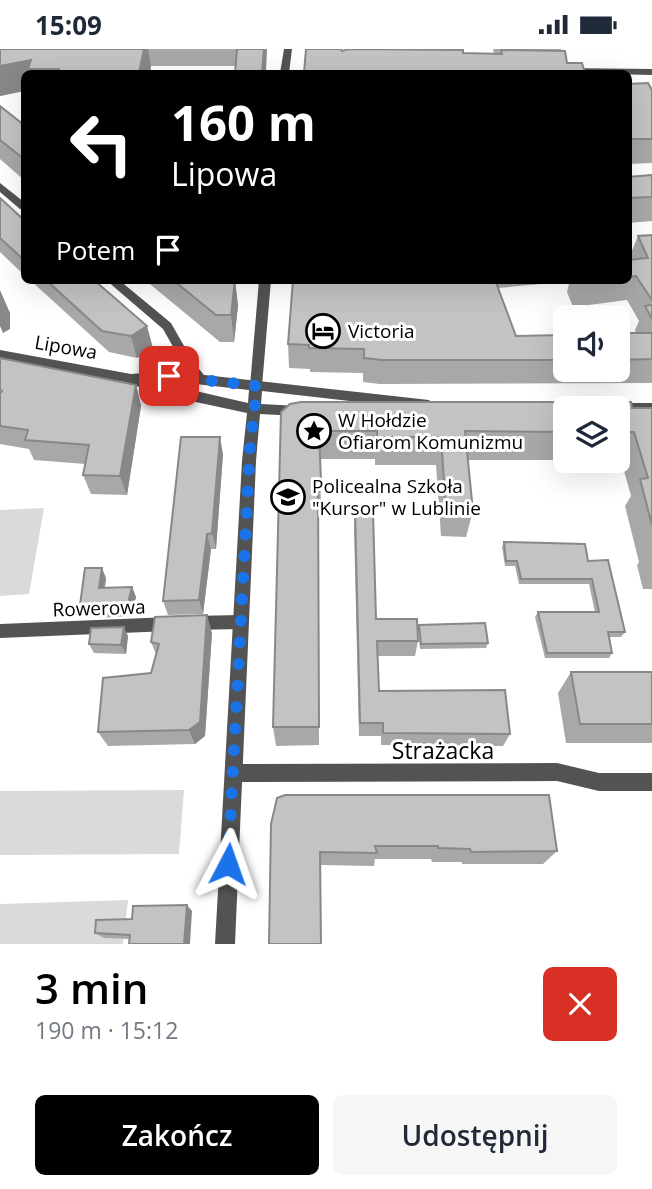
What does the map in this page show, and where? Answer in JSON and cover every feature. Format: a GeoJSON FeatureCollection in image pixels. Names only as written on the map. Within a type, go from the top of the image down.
{"type":"FeatureCollection","features":[{"type":"Feature","properties":{"kind":"street"},"geometry":{"type":"LineString","coordinates":[[285,70],[288,49]]}},
{"type":"Feature","properties":{"kind":"street"},"geometry":{"type":"LineString","coordinates":[[632,72],[652,72]]}},
{"type":"Feature","properties":{"kind":"street"},"geometry":{"type":"LineString","coordinates":[[1,188],[21,205]]}},
{"type":"Feature","properties":{"kind":"street"},"geometry":{"type":"LineString","coordinates":[[118,284],[167,326],[188,363],[201,379]]}},
{"type":"Feature","properties":{"kind":"street"},"geometry":{"type":"LineString","coordinates":[[225,944],[241,622],[265,284]]}},
{"type":"Feature","properties":{"kind":"street","name":"Lipowa"},"geometry":{"type":"LineString","coordinates":[[0,355],[126,377],[201,379],[438,407],[367,412]]}},
{"type":"Feature","properties":{"kind":"street","name":"Lipowa"},"geometry":{"type":"LineString","coordinates":[[126,377],[163,390],[254,409],[307,411]]}},
{"type":"Feature","properties":{"kind":"street"},"geometry":{"type":"LineString","coordinates":[[630,408],[652,408]]}},
{"type":"Feature","properties":{"kind":"street","name":"Rowerowa"},"geometry":{"type":"LineString","coordinates":[[0,631],[241,622]]}},
{"type":"Feature","properties":{"kind":"street","name":"Strażacka"},"geometry":{"type":"LineString","coordinates":[[234,773],[557,772],[599,782],[652,782]]}},
{"type":"Feature","properties":{"kind":"shaded area"},"geometry":{"type":"Polygon","coordinates":[[[44,508],[29,594],[0,596],[0,510],[44,508]]]}},
{"type":"Feature","properties":{"kind":"shaded area"},"geometry":{"type":"Polygon","coordinates":[[[184,790],[179,854],[0,855],[0,791],[184,790]]]}},
{"type":"Feature","properties":{"kind":"shaded area"},"geometry":{"type":"Polygon","coordinates":[[[128,900],[123,944],[0,944],[0,904],[128,900]]]}},
{"type":"Feature","properties":{"kind":"building"},"geometry":{"type":"Polygon","coordinates":[[[0,49],[144,49],[140,70],[28,69],[31,60],[0,66],[0,49]]]}},
{"type":"Feature","properties":{"kind":"building"},"geometry":{"type":"Polygon","coordinates":[[[237,49],[264,49],[262,70],[235,70],[237,49]]]}},
{"type":"Feature","properties":{"kind":"building"},"geometry":{"type":"Polygon","coordinates":[[[306,49],[349,49],[463,50],[463,53],[502,54],[501,50],[565,51],[567,63],[582,63],[584,70],[304,70],[306,49]]]}},
{"type":"Feature","properties":{"kind":"building"},"geometry":{"type":"Polygon","coordinates":[[[648,83],[652,90],[652,139],[632,139],[632,84],[648,83]]]}},
{"type":"Feature","properties":{"kind":"building"},"geometry":{"type":"Polygon","coordinates":[[[0,106],[21,123],[21,157],[0,140],[0,106]]]}},
{"type":"Feature","properties":{"kind":"building"},"geometry":{"type":"Polygon","coordinates":[[[652,175],[652,197],[632,198],[632,177],[652,175]]]}},
{"type":"Feature","properties":{"kind":"building"},"geometry":{"type":"Polygon","coordinates":[[[0,198],[21,217],[21,257],[0,238],[0,198]]]}},
{"type":"Feature","properties":{"kind":"building"},"geometry":{"type":"Polygon","coordinates":[[[652,235],[652,300],[636,276],[632,276],[632,260],[648,258],[638,236],[652,235]]]}},
{"type":"Feature","properties":{"kind":"building"},"geometry":{"type":"Polygon","coordinates":[[[50,284],[99,284],[147,326],[131,336],[102,331],[50,284]]]}},
{"type":"Feature","properties":{"kind":"building"},"geometry":{"type":"Polygon","coordinates":[[[178,284],[235,284],[231,315],[216,315],[178,284]]]}},
{"type":"Feature","properties":{"kind":"building"},"geometry":{"type":"Polygon","coordinates":[[[293,284],[496,284],[516,336],[553,335],[553,360],[382,360],[364,358],[364,349],[309,348],[309,345],[288,344],[293,284]]]}},
{"type":"Feature","properties":{"kind":"building"},"geometry":{"type":"Polygon","coordinates":[[[652,305],[652,319],[645,306],[652,305]]]}},
{"type":"Feature","properties":{"kind":"building"},"geometry":{"type":"Polygon","coordinates":[[[630,333],[652,333],[652,359],[630,360],[630,333]]]}},
{"type":"Feature","properties":{"kind":"building"},"geometry":{"type":"Polygon","coordinates":[[[0,358],[136,385],[120,476],[83,475],[89,445],[25,440],[28,430],[0,426],[0,358]]]}},
{"type":"Feature","properties":{"kind":"building"},"geometry":{"type":"Polygon","coordinates":[[[553,402],[553,432],[465,431],[473,511],[446,510],[441,437],[377,437],[377,431],[319,431],[319,727],[273,727],[281,412],[290,404],[553,402]]]}},
{"type":"Feature","properties":{"kind":"building"},"geometry":{"type":"Polygon","coordinates":[[[630,402],[632,408],[652,408],[652,525],[640,479],[648,478],[634,432],[630,432],[630,402]]]}},
{"type":"Feature","properties":{"kind":"building"},"geometry":{"type":"Polygon","coordinates":[[[181,437],[220,437],[212,533],[207,534],[199,600],[163,601],[181,437]]]}},
{"type":"Feature","properties":{"kind":"building"},"geometry":{"type":"Polygon","coordinates":[[[355,510],[373,511],[376,619],[417,619],[418,641],[377,641],[379,691],[505,690],[510,734],[383,733],[383,723],[360,723],[355,510]]]}},
{"type":"Feature","properties":{"kind":"building"},"geometry":{"type":"Polygon","coordinates":[[[504,542],[585,544],[588,561],[608,560],[625,632],[608,632],[612,653],[547,653],[538,612],[599,612],[592,579],[521,579],[517,561],[506,561],[504,542]]]}},
{"type":"Feature","properties":{"kind":"building"},"geometry":{"type":"Polygon","coordinates":[[[85,568],[102,568],[99,588],[132,587],[127,607],[93,608],[93,604],[80,605],[85,568]]]}},
{"type":"Feature","properties":{"kind":"building"},"geometry":{"type":"Polygon","coordinates":[[[207,615],[200,722],[189,730],[98,732],[103,678],[151,673],[159,644],[151,642],[155,617],[207,615]]]}},
{"type":"Feature","properties":{"kind":"building"},"geometry":{"type":"Polygon","coordinates":[[[485,623],[488,643],[421,644],[419,625],[485,623]]]}},
{"type":"Feature","properties":{"kind":"building"},"geometry":{"type":"Polygon","coordinates":[[[124,627],[121,645],[89,644],[91,628],[124,627]]]}},
{"type":"Feature","properties":{"kind":"building"},"geometry":{"type":"Polygon","coordinates":[[[571,672],[652,672],[652,724],[580,724],[571,672]]]}},
{"type":"Feature","properties":{"kind":"building"},"geometry":{"type":"Polygon","coordinates":[[[285,795],[549,795],[557,851],[471,852],[470,849],[438,846],[375,846],[377,853],[320,852],[321,944],[269,944],[271,824],[277,798],[285,795]]]}},
{"type":"Feature","properties":{"kind":"building"},"geometry":{"type":"Polygon","coordinates":[[[187,905],[184,944],[129,944],[130,935],[95,933],[96,920],[132,919],[133,906],[187,905]]]}},
{"type":"Feature","properties":{"kind":"place","name":"Victoria"},"geometry":{"type":"Point","coordinates":[323,331]}},
{"type":"Feature","properties":{"kind":"place","name":"W Hołdzie Ofiarom Komunizmu"},"geometry":{"type":"Point","coordinates":[314,431]}},
{"type":"Feature","properties":{"kind":"place","name":"Policealna Szkoła \"Kursor\" w Lublinie"},"geometry":{"type":"Point","coordinates":[288,497]}},
{"type":"Feature","properties":{"kind":"route"},"geometry":{"type":"LineString","coordinates":[[169,376],[257,386],[244,545],[228,864]]}}]}
